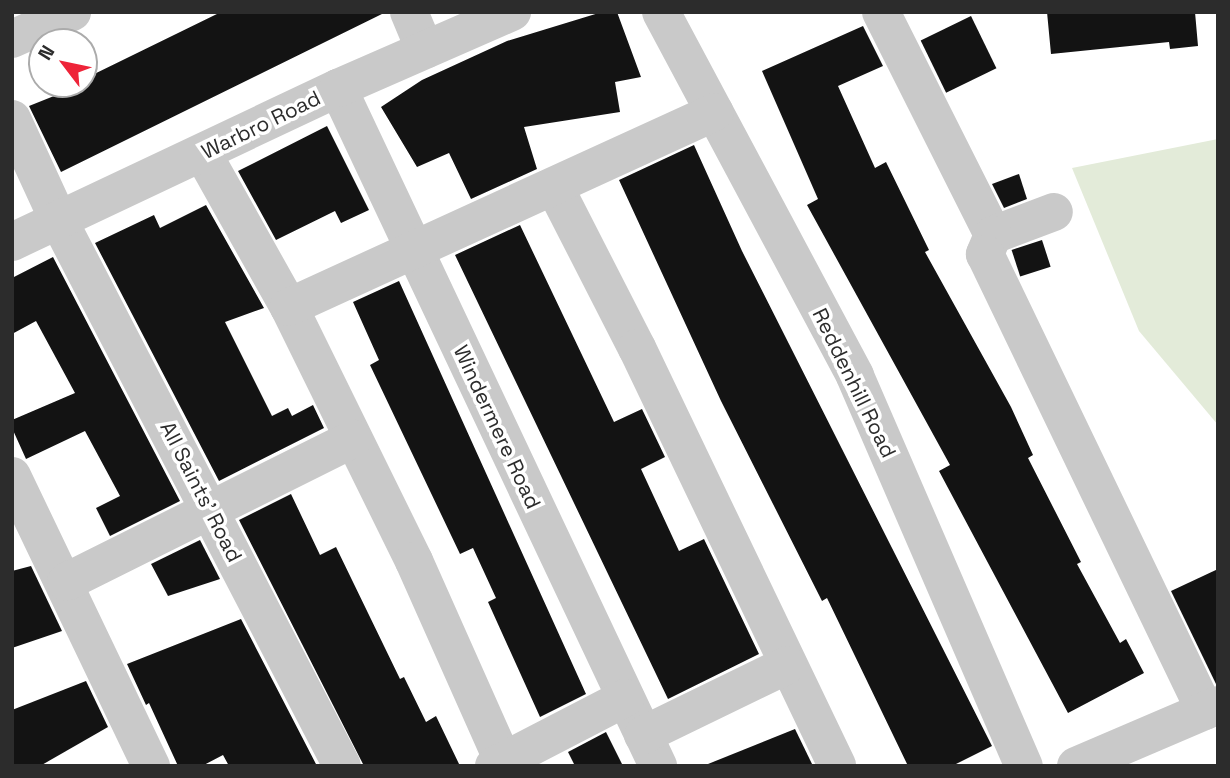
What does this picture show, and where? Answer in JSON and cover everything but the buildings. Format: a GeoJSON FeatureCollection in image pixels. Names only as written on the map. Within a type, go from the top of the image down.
{"type":"FeatureCollection","features":[{"type":"Feature","properties":{"kind":"street"},"geometry":{"type":"LineString","coordinates":[[12,38],[72,12]]}},
{"type":"Feature","properties":{"kind":"street"},"geometry":{"type":"LineString","coordinates":[[409,12],[425,50]]}},
{"type":"Feature","properties":{"kind":"street","name":"Warbro Road"},"geometry":{"type":"LineString","coordinates":[[12,242],[338,88],[512,12]]}},
{"type":"Feature","properties":{"kind":"street","name":"Reddenhill Road"},"geometry":{"type":"LineString","coordinates":[[661,12],[855,376],[1024,766]]}},
{"type":"Feature","properties":{"kind":"street"},"geometry":{"type":"LineString","coordinates":[[881,12],[993,235]]}},
{"type":"Feature","properties":{"kind":"street","name":"Windermere Road"},"geometry":{"type":"LineString","coordinates":[[338,88],[650,750]]}},
{"type":"Feature","properties":{"kind":"street"},"geometry":{"type":"LineString","coordinates":[[289,307],[555,188],[714,112]]}},
{"type":"Feature","properties":{"kind":"street","name":"All Saints' Road"},"geometry":{"type":"LineString","coordinates":[[12,119],[58,219],[342,766]]}},
{"type":"Feature","properties":{"kind":"street"},"geometry":{"type":"LineString","coordinates":[[203,154],[289,307],[414,561],[498,763],[625,698]]}},
{"type":"Feature","properties":{"kind":"street"},"geometry":{"type":"LineString","coordinates":[[555,188],[637,348],[837,766]]}},
{"type":"Feature","properties":{"kind":"street"},"geometry":{"type":"LineString","coordinates":[[1054,212],[993,235],[985,254],[1211,708],[1076,766]]}},
{"type":"Feature","properties":{"kind":"street"},"geometry":{"type":"LineString","coordinates":[[66,582],[353,439]]}},
{"type":"Feature","properties":{"kind":"street"},"geometry":{"type":"LineString","coordinates":[[12,477],[66,582],[151,766]]}},
{"type":"Feature","properties":{"kind":"street"},"geometry":{"type":"LineString","coordinates":[[650,750],[787,665]]}},
{"type":"Feature","properties":{"kind":"green space"},"geometry":{"type":"Polygon","coordinates":[[[1218,139],[1218,425],[1139,331],[1072,168],[1218,139]]]}}]}
